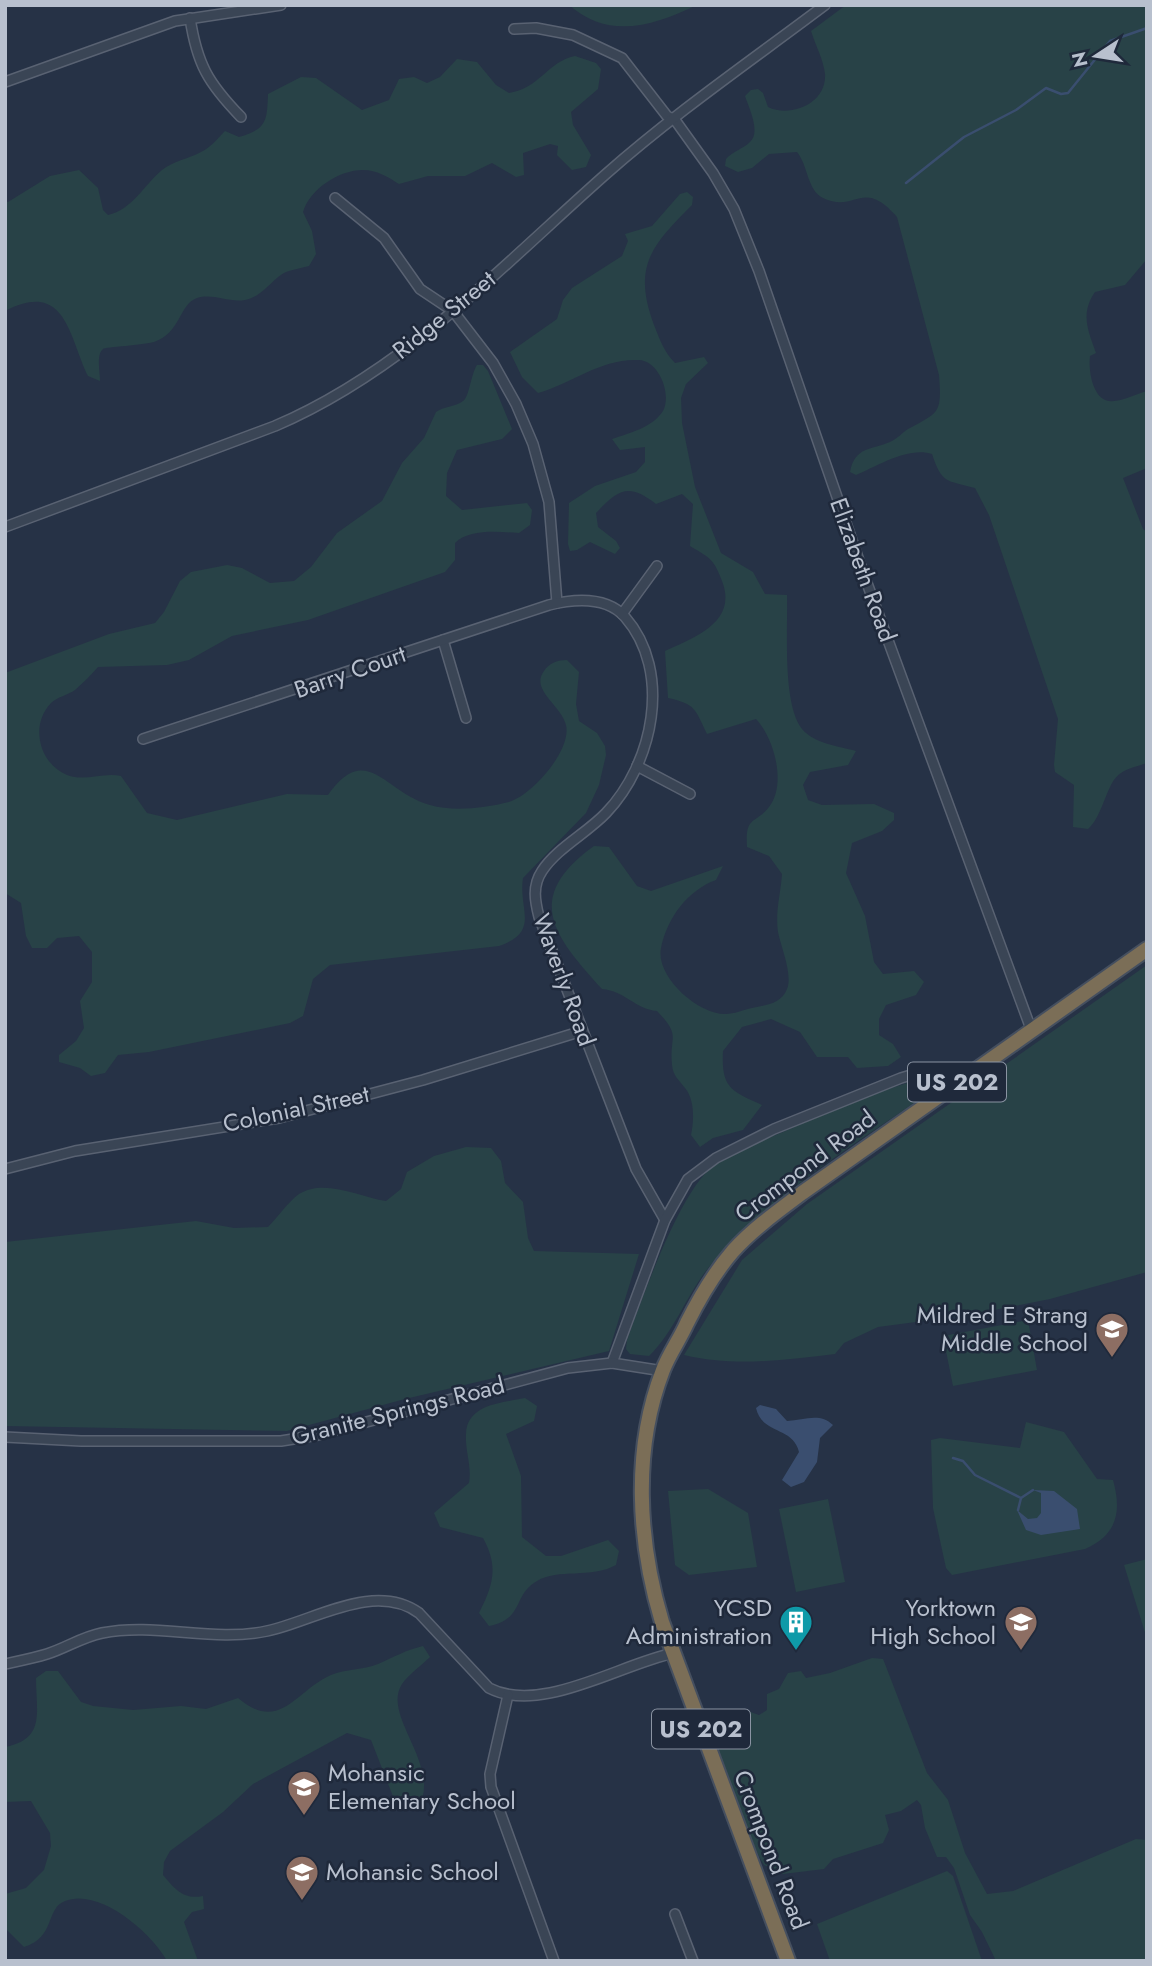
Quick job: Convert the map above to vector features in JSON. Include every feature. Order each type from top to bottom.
[{"type":"highway","name":"Crompond Road","points":[[788,1961],[674,1653],[651,1582],[642,1519],[647,1437],[663,1371],[698,1300],[732,1252],[750,1234],[802,1193],[1147,949]]},
{"type":"street","points":[[5,82],[147,29],[190,18],[281,5]]},
{"type":"street","name":"Ridge Street","points":[[5,527],[174,465],[317,408],[352,388],[453,311],[609,171],[825,5]]},
{"type":"street","points":[[190,18],[197,57],[209,82],[241,117]]},
{"type":"street","name":"Elizabeth Road","points":[[514,29],[536,28],[573,35],[622,58],[667,116],[675,120],[713,173],[734,209],[760,273],[869,588],[1031,1029]]},
{"type":"street","points":[[335,198],[384,238],[420,289],[453,311],[493,363],[516,404],[533,444],[549,502],[557,603],[586,601],[607,604],[622,614],[657,566]]},
{"type":"street","name":"Barry Court","points":[[143,740],[557,603]]},
{"type":"street","name":"Waverly Road","points":[[622,614],[634,629],[650,670],[650,728],[637,766],[607,812],[543,869],[535,889],[539,917],[636,1169],[665,1220]]},
{"type":"street","points":[[443,640],[466,718]]},
{"type":"street","points":[[637,766],[690,794]]},
{"type":"street","name":"Colonial Street","points":[[5,1169],[75,1151],[279,1118],[423,1080],[582,1031]]},
{"type":"street","points":[[612,1363],[665,1220],[688,1179],[716,1158],[738,1146],[901,1078],[934,1068],[953,1068]]},
{"type":"street","name":"Granite Springs Road","points":[[5,1437],[81,1441],[300,1439],[568,1367],[612,1363],[663,1371]]},
{"type":"street","points":[[5,1664],[47,1654],[104,1632],[140,1629],[224,1637],[250,1634],[288,1626],[356,1604],[388,1599],[406,1604],[419,1613],[489,1688],[508,1695],[540,1696],[674,1653]]},
{"type":"street","points":[[508,1695],[491,1774],[491,1787],[554,1961]]},
{"type":"street","points":[[675,1914],[693,1961]]},
{"type":"green space","points":[[569,5],[697,5],[664,19],[632,26],[615,26],[584,16]]},
{"type":"green space","points":[[846,5],[1147,5],[1147,259],[1125,285],[1095,292],[1090,300],[1087,322],[1096,353],[1090,356],[1091,378],[1101,397],[1114,401],[1147,391],[1147,468],[1123,478],[1143,529],[1147,532],[1147,763],[1116,777],[1098,816],[1088,829],[1073,827],[1074,785],[1055,772],[1054,765],[1058,719],[989,515],[975,488],[946,479],[939,471],[932,454],[923,452],[893,458],[856,475],[850,472],[860,453],[893,441],[932,415],[939,405],[939,375],[897,217],[875,199],[859,198],[834,202],[823,198],[814,189],[797,152],[769,154],[752,168],[738,172],[725,166],[726,159],[753,138],[753,120],[745,96],[751,90],[758,89],[763,93],[768,107],[777,110],[796,109],[814,101],[824,84],[825,74],[811,31]]},
{"type":"green space","points":[[575,56],[596,63],[601,69],[598,89],[571,112],[573,125],[591,155],[586,167],[572,170],[557,155],[558,146],[550,144],[523,153],[524,175],[516,177],[492,163],[465,176],[428,176],[399,184],[382,174],[368,170],[344,173],[319,189],[303,212],[312,231],[316,254],[309,266],[284,273],[258,294],[245,300],[197,298],[186,306],[170,332],[154,342],[103,349],[99,359],[100,381],[88,376],[69,330],[53,307],[41,302],[25,303],[5,311],[5,201],[8,202],[50,176],[79,170],[98,188],[103,210],[108,215],[131,203],[162,170],[204,150],[225,131],[239,137],[255,131],[264,123],[268,94],[301,77],[316,78],[362,110],[389,100],[399,79],[414,77],[427,83],[440,77],[457,59],[477,62],[496,85],[509,93],[528,86],[557,64]]},
{"type":"green space","points":[[687,192],[693,197],[692,205],[657,245],[646,272],[645,287],[654,325],[671,359],[675,363],[704,357],[708,363],[686,384],[681,398],[682,423],[695,487],[721,553],[753,572],[765,594],[787,595],[791,702],[802,729],[820,741],[856,751],[848,765],[810,772],[803,785],[808,800],[822,805],[874,804],[894,813],[894,820],[882,831],[852,843],[846,873],[865,916],[874,962],[883,974],[914,971],[924,982],[916,995],[886,1005],[879,1019],[879,1035],[893,1044],[901,1057],[888,1066],[857,1068],[848,1057],[817,1057],[800,1032],[771,1019],[742,1027],[723,1051],[726,1081],[736,1092],[762,1105],[743,1130],[713,1138],[700,1147],[691,1135],[691,1098],[673,1069],[673,1036],[669,1026],[657,1011],[602,989],[570,952],[559,934],[553,917],[552,900],[558,883],[572,865],[594,846],[609,847],[637,886],[651,891],[723,866],[716,880],[696,891],[680,906],[668,926],[661,948],[665,970],[681,992],[715,1013],[732,1013],[777,1001],[784,994],[788,983],[788,969],[777,925],[782,874],[769,856],[747,847],[749,825],[769,807],[777,786],[778,774],[773,749],[756,719],[707,734],[694,709],[668,698],[665,651],[711,626],[724,607],[722,581],[714,563],[690,546],[693,504],[682,494],[656,504],[631,491],[617,494],[596,513],[598,527],[616,541],[620,548],[615,554],[590,542],[570,551],[569,503],[595,486],[636,472],[645,462],[645,447],[620,450],[612,439],[647,426],[663,411],[665,388],[658,372],[646,362],[625,360],[600,367],[538,393],[522,377],[510,352],[557,319],[563,300],[572,288],[622,256],[628,241],[625,234],[652,226],[680,194]]},
{"type":"green space","points":[[477,365],[483,365],[488,371],[512,429],[502,439],[457,450],[447,473],[446,496],[462,510],[527,503],[532,510],[530,525],[519,533],[486,532],[461,538],[455,543],[455,560],[445,572],[308,620],[232,636],[189,660],[167,665],[98,667],[75,690],[51,703],[40,722],[39,733],[44,753],[58,770],[74,777],[121,776],[147,813],[177,820],[287,794],[328,795],[342,779],[354,772],[366,771],[414,799],[430,805],[459,809],[480,807],[518,798],[539,781],[557,759],[563,747],[566,725],[543,691],[541,678],[551,664],[567,660],[579,672],[576,704],[579,721],[597,733],[605,746],[606,755],[599,785],[586,813],[523,878],[525,918],[520,934],[499,946],[330,965],[313,979],[303,1016],[290,1023],[149,1052],[118,1055],[105,1073],[91,1076],[80,1068],[59,1062],[59,1055],[76,1041],[84,1028],[80,1001],[92,982],[92,952],[79,936],[57,938],[47,948],[32,948],[26,936],[21,903],[5,893],[5,673],[109,634],[155,623],[164,612],[180,581],[191,572],[227,565],[242,568],[270,583],[294,581],[311,567],[337,533],[382,501],[402,463],[424,438],[436,412],[465,399]]},
{"type":"green space","points":[[1147,965],[1147,1272],[1050,1299],[969,1315],[878,1327],[844,1343],[835,1354],[740,1362],[684,1355],[742,1260],[807,1204]]},
{"type":"green space","points":[[948,1072],[952,1077],[828,1162],[769,1208],[741,1233],[706,1271],[667,1334],[649,1356],[630,1354],[626,1349],[627,1340],[663,1248],[686,1200],[711,1168],[746,1148],[843,1106],[906,1083]]},
{"type":"green space","points":[[466,1147],[491,1148],[501,1161],[505,1183],[523,1202],[528,1238],[534,1251],[639,1254],[609,1351],[405,1399],[287,1431],[5,1426],[5,1242],[196,1221],[234,1228],[268,1227],[295,1197],[309,1190],[331,1188],[386,1201],[401,1189],[407,1172],[434,1156]]},
{"type":"green space","points":[[1028,1320],[1037,1370],[953,1386],[943,1336]]},
{"type":"green space","points":[[525,1398],[537,1406],[534,1421],[506,1434],[521,1476],[522,1537],[546,1556],[561,1556],[608,1540],[619,1551],[616,1565],[606,1569],[555,1575],[537,1581],[529,1586],[508,1618],[489,1626],[479,1613],[491,1585],[492,1567],[488,1548],[483,1538],[440,1527],[434,1513],[469,1483],[466,1434],[472,1416],[487,1407]]},
{"type":"green space","points":[[1026,1422],[1064,1432],[1097,1479],[1113,1480],[1117,1502],[1114,1521],[1104,1537],[1085,1549],[952,1575],[946,1568],[933,1508],[931,1440],[940,1438],[1020,1448]]},
{"type":"green space","points":[[708,1489],[748,1513],[757,1567],[689,1575],[675,1565],[668,1491]]},
{"type":"green space","points":[[828,1499],[845,1582],[796,1592],[779,1509]]},
{"type":"green space","points":[[1147,1559],[1147,1639],[1124,1565]]},
{"type":"green space","points":[[423,1646],[430,1657],[405,1680],[398,1697],[399,1711],[423,1775],[424,1792],[418,1808],[404,1808],[394,1799],[371,1740],[347,1733],[253,1784],[223,1812],[170,1851],[164,1862],[163,1875],[176,1889],[185,1895],[203,1896],[204,1909],[192,1912],[184,1922],[198,1961],[167,1961],[150,1938],[123,1915],[108,1906],[79,1898],[59,1905],[41,1937],[24,1947],[5,1928],[5,1894],[26,1888],[44,1870],[51,1846],[50,1833],[31,1801],[5,1802],[5,1747],[27,1738],[33,1731],[37,1713],[36,1678],[46,1671],[58,1671],[81,1702],[93,1706],[133,1710],[181,1706],[206,1709],[238,1698],[265,1712],[287,1706],[331,1675],[372,1666]]},
{"type":"green space","points":[[872,1658],[883,1659],[927,1773],[948,1800],[965,1853],[987,1894],[1013,1891],[1136,1839],[1147,1840],[1147,1961],[996,1961],[970,1915],[954,1868],[946,1857],[937,1857],[925,1828],[921,1805],[917,1800],[901,1811],[885,1815],[889,1830],[883,1843],[833,1859],[824,1869],[783,1874],[764,1865],[723,1766],[713,1727],[713,1716],[742,1709],[759,1715],[767,1710],[767,1694],[779,1689],[788,1673],[801,1671],[806,1678],[830,1673]]},
{"type":"green space","points":[[947,1871],[953,1876],[982,1961],[830,1961],[817,1924]]},
{"type":"water","points":[[760,1405],[776,1409],[787,1421],[817,1418],[833,1425],[820,1438],[817,1462],[804,1482],[791,1487],[782,1480],[799,1452],[791,1438],[764,1423],[759,1417],[756,1408]]},
{"type":"water","points":[[1033,1490],[1054,1491],[1077,1509],[1080,1529],[1041,1535],[1026,1530],[1017,1510],[1028,1519],[1037,1518],[1041,1513],[1041,1493]]},
{"type":"waterway","points":[[906,183],[964,137],[1016,110],[1046,88],[1061,94],[1068,93],[1110,41],[1147,28]]},
{"type":"waterway","points":[[953,1458],[963,1461],[975,1475],[1021,1498]]},
{"type":"waterway","points":[[1018,1510],[1021,1498],[1033,1490]]},
{"type":"place","name":"Mildred E Strang Middle School","points":[[1112,1359]]},
{"type":"place","name":"YCSD Administration","points":[[796,1652]]},
{"type":"place","name":"Yorktown High School","points":[[1021,1652]]},
{"type":"place","name":"Mohansic Elementary School","points":[[304,1817]]},
{"type":"place","name":"Mohansic School","points":[[302,1902]]}]
